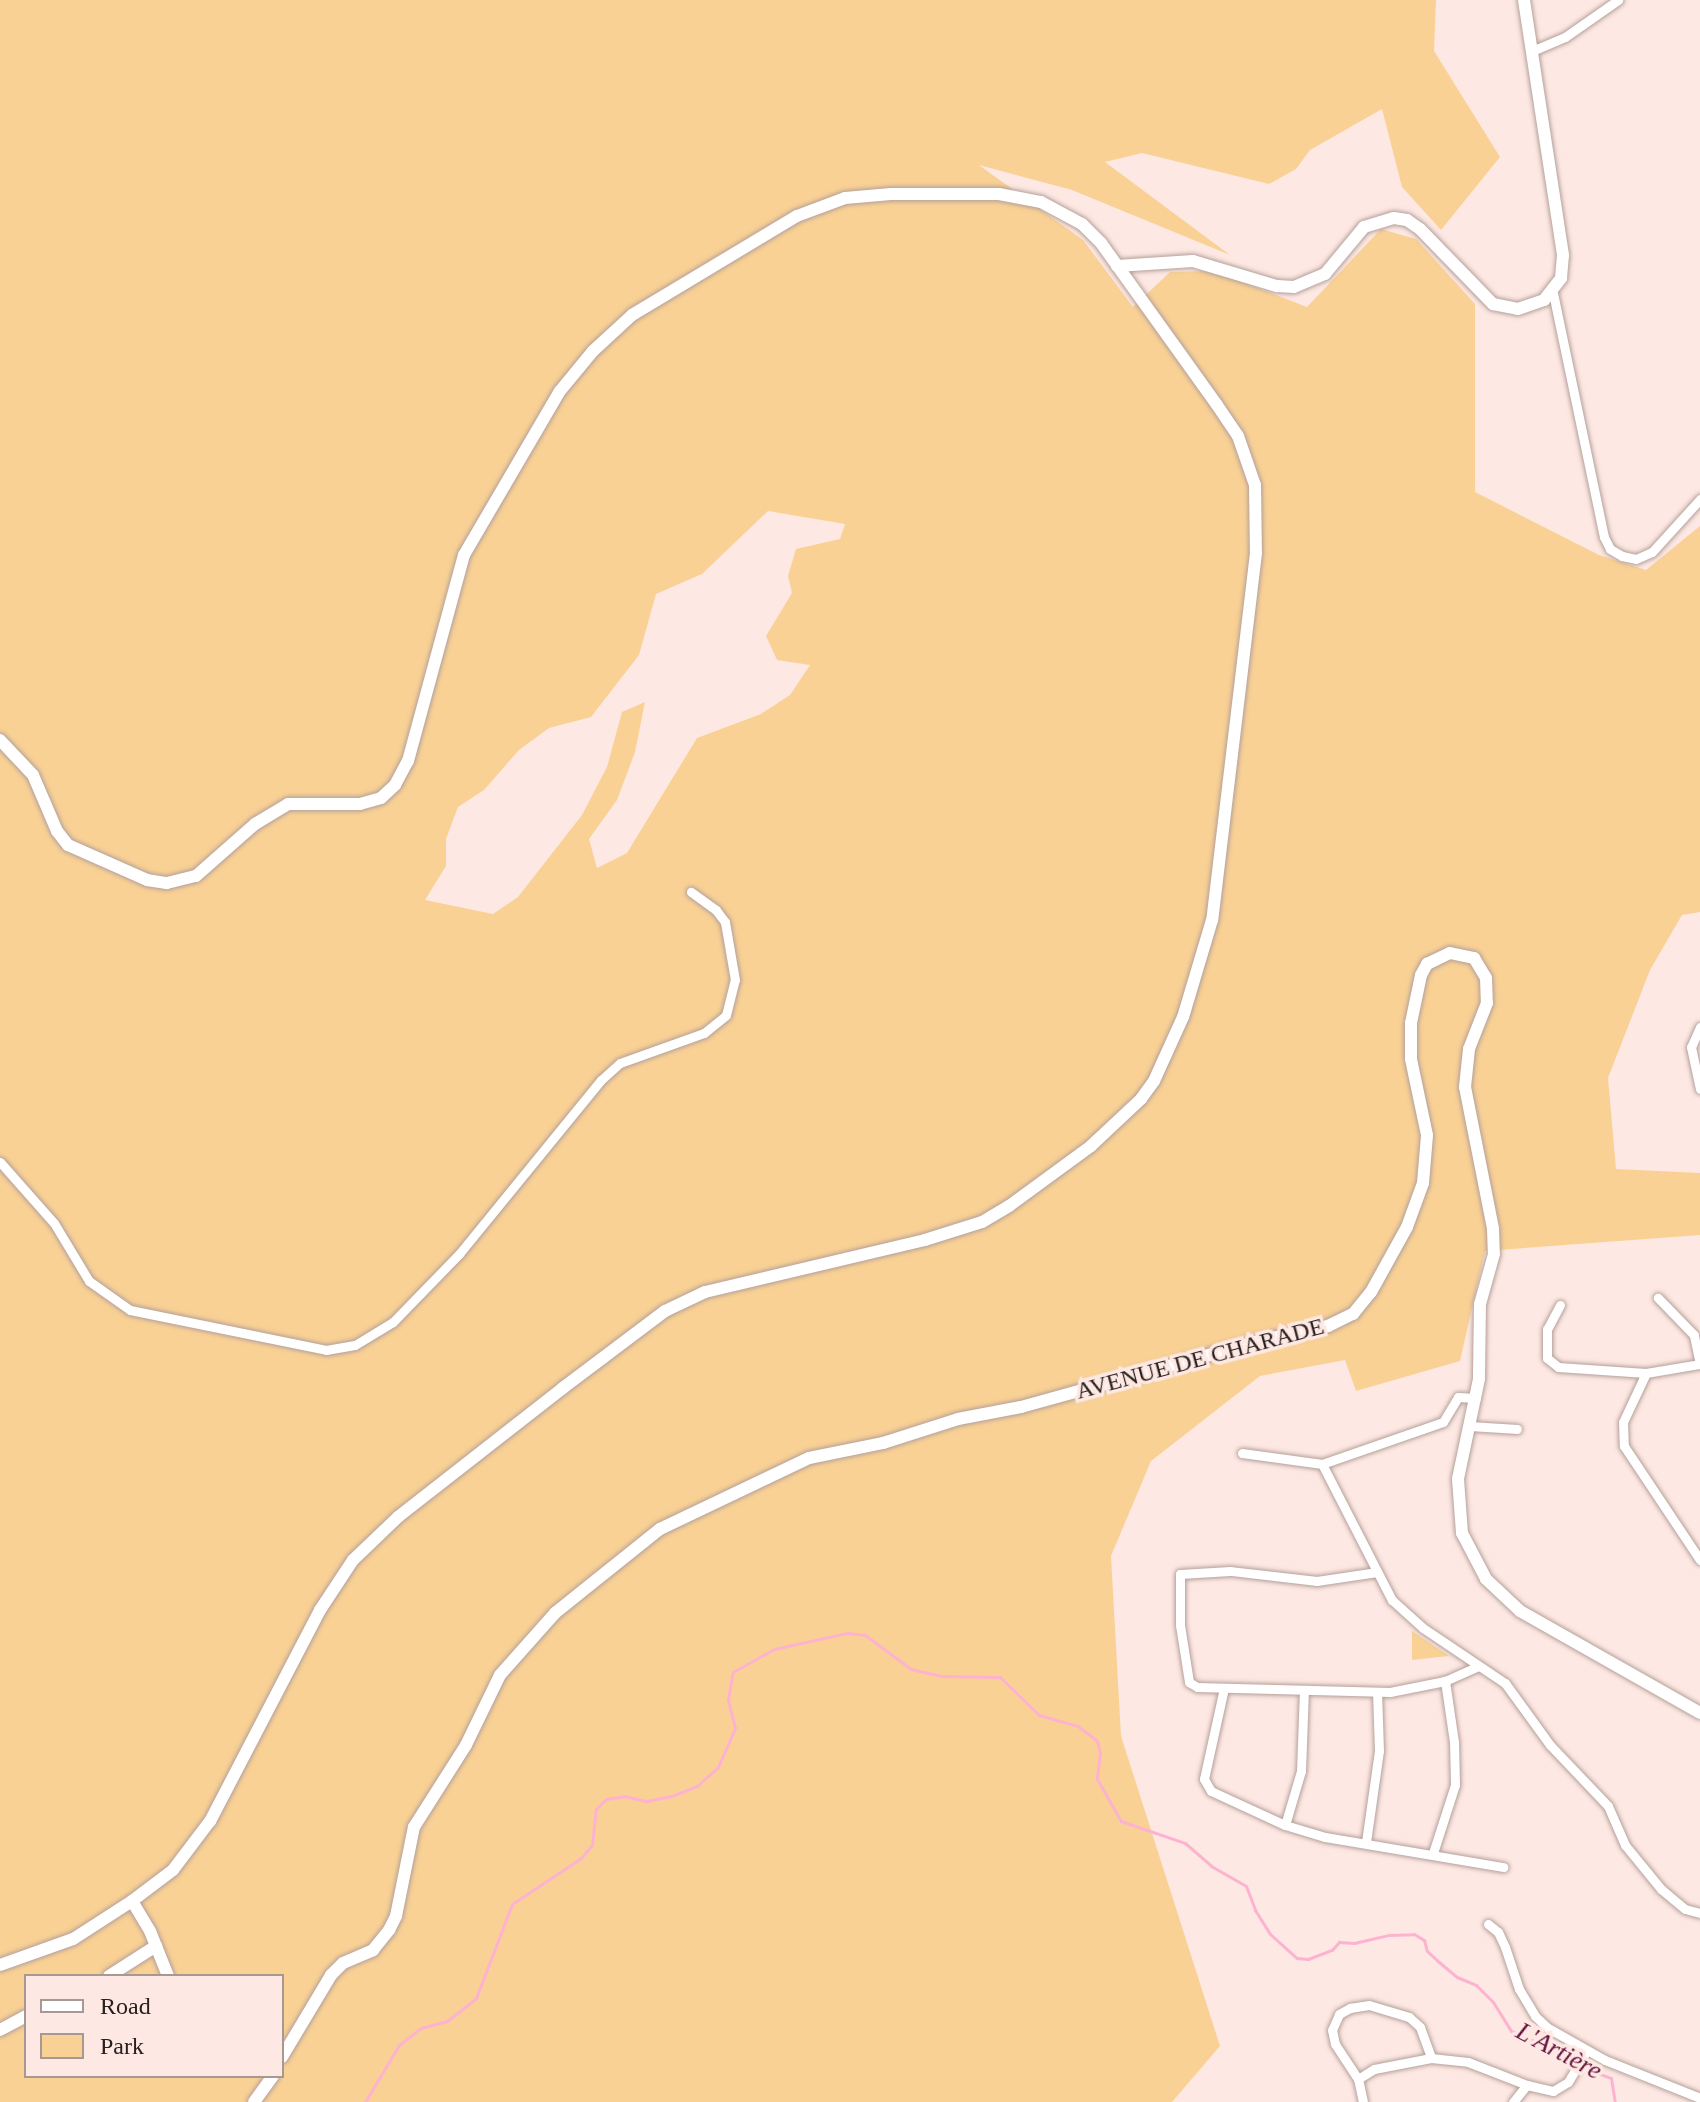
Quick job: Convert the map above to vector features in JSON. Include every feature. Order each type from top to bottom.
[{"type":"street","points":[[1117,266],[1193,261],[1277,286],[1294,287],[1325,274],[1364,227],[1394,218],[1407,220],[1420,229],[1484,297],[1500,307],[1524,309],[1553,293],[1561,278],[1563,255],[1524,0]]},
{"type":"street","points":[[1532,51],[1565,37],[1618,0]]},
{"type":"street","points":[[0,740],[33,775],[57,831],[68,845],[147,880],[167,883],[196,876],[255,824],[288,804],[360,804],[381,798],[395,785],[408,761],[464,555],[560,391],[593,351],[632,315],[797,216],[824,204],[862,195],[987,193],[1041,202],[1082,224],[1117,266],[1238,436],[1257,500],[1245,664],[1212,920],[1191,994],[1154,1081],[1124,1118],[1009,1206],[982,1222],[925,1240],[705,1292],[665,1311],[375,1537],[334,1587],[197,1841],[173,1870],[73,1939],[0,1965]]},
{"type":"street","points":[[1553,293],[1604,537],[1610,549],[1636,559],[1652,552],[1700,499]]},
{"type":"street","points":[[0,1162],[54,1223],[89,1281],[130,1310],[326,1350],[355,1345],[393,1322],[459,1254],[601,1080],[620,1063],[704,1033],[726,1015],[735,980],[725,922],[716,910],[691,892]]},
{"type":"street","name":"AVENUE DE CHARADE","points":[[284,2054],[331,1975],[343,1963],[373,1950],[389,1930],[420,1814],[466,1745],[500,1675],[555,1613],[660,1529],[809,1458],[883,1443],[958,1419],[1021,1407],[1267,1339],[1328,1326],[1353,1314],[1371,1292],[1400,1240],[1423,1183],[1427,1135],[1411,1059],[1411,1023],[1421,975],[1427,964],[1450,953],[1474,958],[1486,978],[1488,992],[1465,1064],[1469,1113],[1493,1229],[1494,1254],[1480,1304],[1476,1398],[1458,1479],[1462,1533],[1486,1579],[1520,1611],[1700,1713]]},
{"type":"street","points":[[1700,1027],[1691,1047],[1700,1089]]},
{"type":"street","points":[[1560,1305],[1547,1329],[1547,1358],[1558,1367],[1646,1373],[1700,1364],[1694,1335],[1658,1298]]},
{"type":"street","points":[[1646,1373],[1623,1422],[1624,1446],[1700,1560]]},
{"type":"street","points":[[1242,1453],[1322,1464],[1443,1422],[1458,1397],[1476,1398]]},
{"type":"street","points":[[1470,1426],[1517,1429]]},
{"type":"street","points":[[1322,1464],[1392,1600],[1505,1683],[1550,1745],[1608,1806],[1625,1845],[1661,1889],[1685,1909],[1700,1913]]},
{"type":"street","points":[[1377,1572],[1317,1581],[1230,1571],[1180,1574],[1180,1625],[1189,1682],[1197,1687],[1401,1691],[1445,1681],[1479,1666]]},
{"type":"street","points":[[1433,1853],[1455,1785],[1453,1733],[1445,1681]]},
{"type":"street","points":[[1224,1688],[1204,1784],[1211,1791],[1285,1825],[1325,1837],[1503,1867]]},
{"type":"street","points":[[1285,1825],[1301,1771],[1304,1691]]},
{"type":"street","points":[[1366,1842],[1379,1751],[1377,1692]]},
{"type":"street","points":[[132,1901],[167,1974]]},
{"type":"street","points":[[1488,1924],[1498,1932],[1519,1989],[1535,2016],[1555,2033],[1584,2055],[1700,2098]]},
{"type":"street","points":[[112,1974],[156,1946]]},
{"type":"street","points":[[1363,2102],[1358,2079],[1335,2044],[1332,2030],[1339,2014],[1350,2008],[1369,2005],[1409,2017],[1420,2027],[1431,2058]]},
{"type":"street","points":[[0,2030],[24,2017]]},
{"type":"street","points":[[1358,2079],[1374,2069],[1431,2058],[1468,2062],[1527,2085],[1553,2091],[1568,2082],[1584,2055]]},
{"type":"street","points":[[254,2102],[272,2078]]},
{"type":"street","points":[[1513,2102],[1527,2085]]},
{"type":"green space","points":[[0,0],[1436,0],[1434,51],[1500,157],[1441,230],[1402,187],[1382,109],[1310,150],[1296,169],[1269,184],[1142,153],[1105,162],[1230,255],[1072,190],[979,165],[1083,240],[1133,307],[1170,272],[1213,271],[1307,307],[1381,229],[1416,239],[1475,304],[1475,492],[1599,555],[1646,570],[1700,526],[1700,912],[1682,915],[1650,970],[1608,1078],[1616,1169],[1700,1173],[1700,1235],[1485,1251],[1460,1361],[1356,1391],[1345,1360],[1260,1376],[1151,1461],[1111,1556],[1121,1736],[1220,2046],[1172,2102],[0,2102]],"holes":[[[768,511],[845,524],[840,539],[796,549],[788,576],[792,593],[766,636],[777,660],[810,665],[790,695],[761,714],[697,738],[627,853],[597,868],[589,839],[617,800],[635,752],[645,702],[622,712],[607,767],[582,815],[518,897],[493,914],[425,900],[446,866],[446,839],[458,807],[484,790],[519,750],[549,728],[591,717],[639,655],[656,594],[702,574]]]},
{"type":"green space","points":[[1412,1631],[1449,1656],[1412,1660]]},
{"type":"waterway","name":"L'Artière","points":[[365,2102],[399,2045],[421,2028],[447,2021],[476,1998],[512,1904],[581,1858],[592,1845],[596,1809],[606,1799],[624,1796],[646,1801],[672,1796],[697,1786],[718,1767],[735,1728],[728,1699],[733,1672],[774,1649],[847,1633],[865,1635],[911,1669],[941,1676],[1000,1677],[1039,1715],[1078,1726],[1097,1741],[1100,1753],[1097,1779],[1121,1821],[1185,1843],[1211,1866],[1246,1886],[1255,1910],[1270,1934],[1297,1958],[1308,1959],[1332,1950],[1339,1942],[1354,1943],[1389,1935],[1414,1934],[1424,1940],[1427,1951],[1457,1977],[1476,1985],[1493,2002],[1511,2031],[1551,2048],[1572,2064],[1611,2078],[1615,2102]]}]
